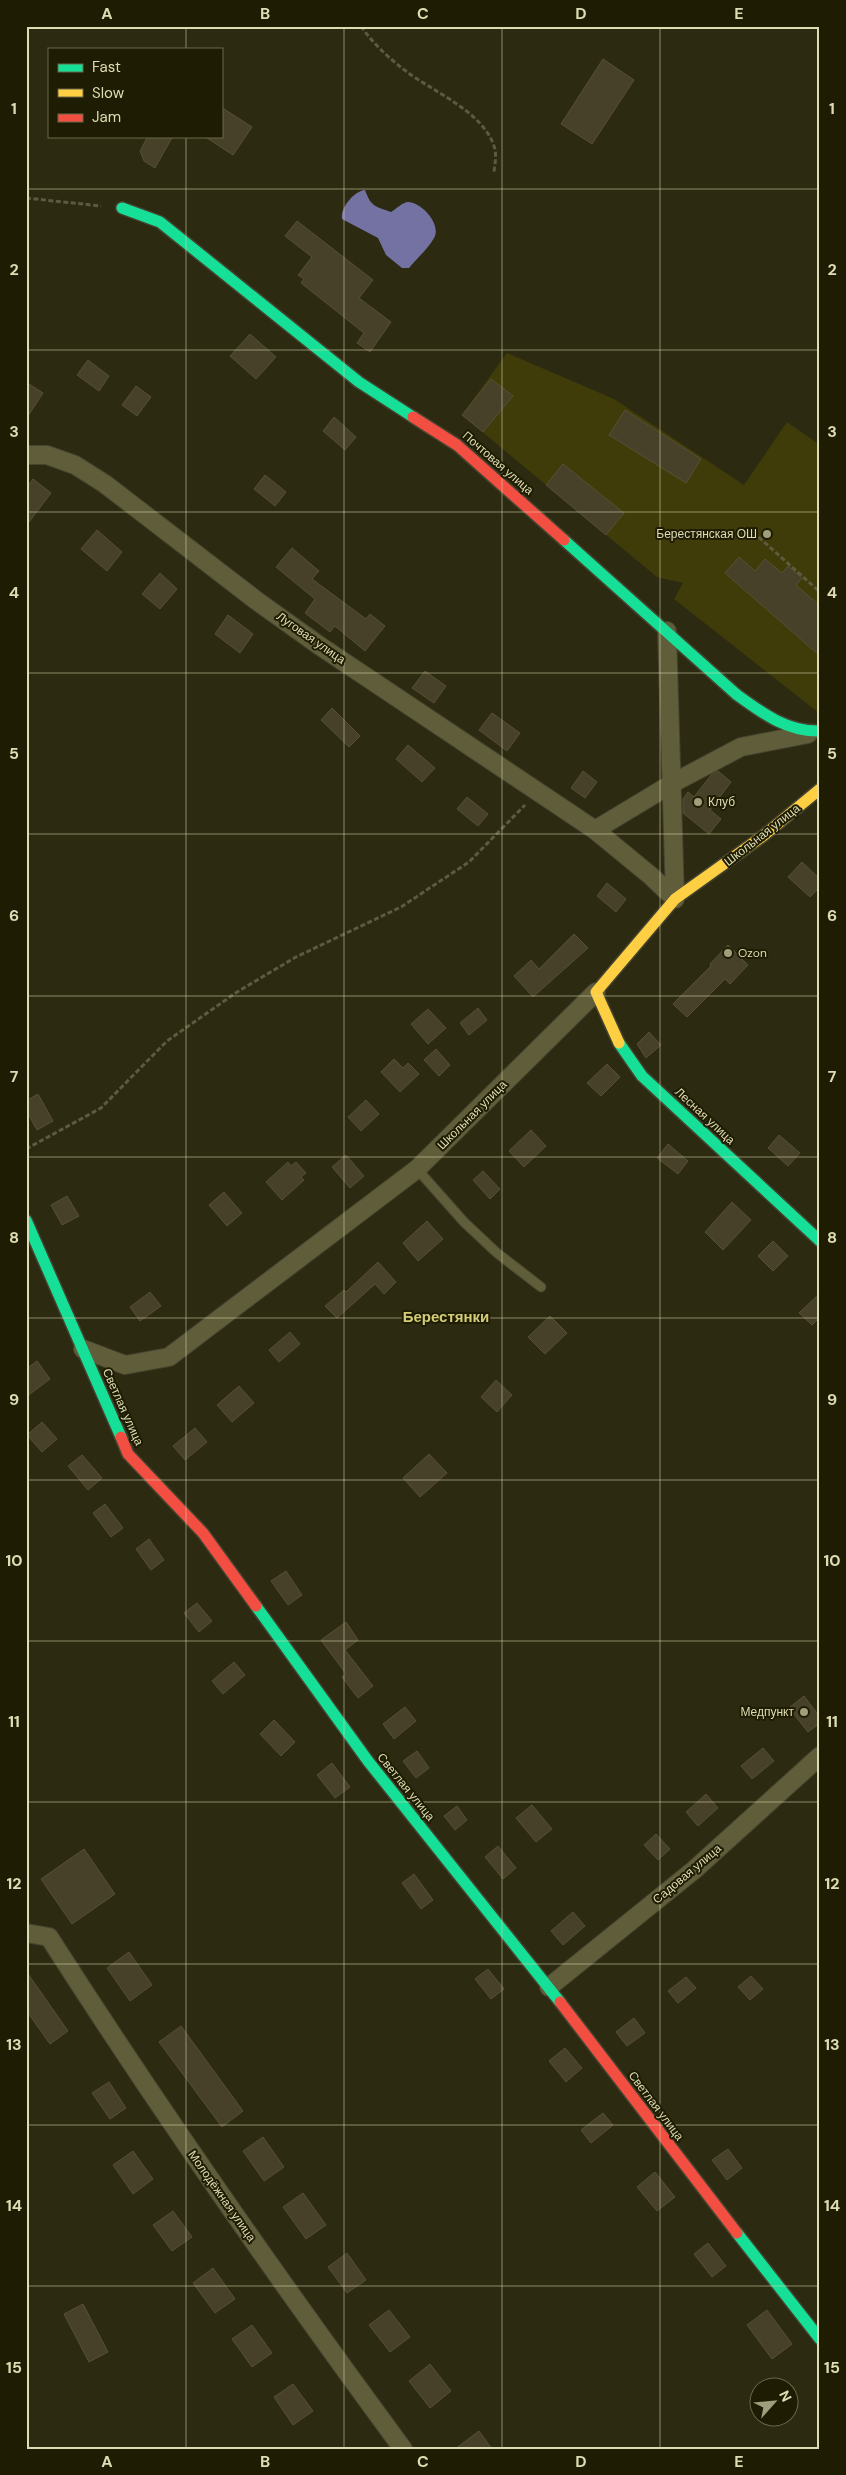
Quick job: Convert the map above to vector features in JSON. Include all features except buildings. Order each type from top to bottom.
[{"type":"street","name":"Почтовая улица","points":[[122,208],[160,222],[359,382],[457,445],[736,694],[765,715],[793,728],[818,732]]},
{"type":"street","name":"Луговая улица","points":[[26,455],[47,456],[75,465],[105,484],[257,601],[320,646],[594,830],[651,876],[675,899]]},
{"type":"street","points":[[667,631],[675,899]]},
{"type":"street","points":[[594,830],[673,783],[741,747],[818,732]]},
{"type":"street","name":"Школьная улица","points":[[83,1349],[125,1366],[169,1357],[417,1169],[596,992],[675,899],[763,836],[820,789]]},
{"type":"street","name":"Лесная улица","points":[[596,992],[612,1034],[626,1057],[642,1076],[820,1242]]},
{"type":"street","name":"Светлая улица","points":[[26,1220],[128,1454],[203,1532],[368,1761],[549,1987],[669,2147],[820,2339]]},
{"type":"street","name":"Садовая улица","points":[[549,1987],[694,1870],[820,1756]]},
{"type":"street","name":"Молодёжная улица","points":[[26,1933],[49,1937],[121,2049],[201,2166],[403,2449]]},
{"type":"lane","points":[[417,1169],[464,1222],[497,1253],[541,1287]]},
{"type":"path","points":[[361,26],[382,51],[407,72],[460,106],[481,124],[494,145],[494,172]]},
{"type":"path","points":[[26,198],[122,208]]},
{"type":"path","points":[[753,532],[820,592]]},
{"type":"path","points":[[26,1149],[101,1108],[167,1041],[236,992],[296,957],[401,907],[468,862],[538,792]]},
{"type":"shaded area","points":[[507,353],[614,399],[744,485],[787,422],[820,445],[819,713],[674,599],[683,583],[657,577],[462,415]]},
{"type":"water","points":[[365,190],[369,200],[377,207],[391,212],[404,203],[413,203],[424,210],[433,220],[436,232],[434,238],[426,250],[409,268],[402,268],[386,255],[378,238],[342,219],[345,205],[356,193]]},
{"type":"traffic: fast","points":[[122,208],[160,222],[359,382],[413,417]]},
{"type":"traffic: fast","points":[[564,540],[736,694],[765,714],[786,725],[820,731]]},
{"type":"traffic: fast","points":[[619,1043],[642,1076],[820,1241]]},
{"type":"traffic: fast","points":[[26,1220],[121,1437]]},
{"type":"traffic: fast","points":[[256,1606],[368,1761],[560,2002]]},
{"type":"traffic: fast","points":[[737,2233],[820,2339]]},
{"type":"traffic: slow","points":[[619,1043],[596,992],[675,899],[763,836],[820,789]]},
{"type":"traffic: jam","points":[[413,417],[457,445],[564,540]]},
{"type":"traffic: jam","points":[[121,1437],[128,1454],[203,1533],[256,1606]]},
{"type":"traffic: jam","points":[[560,2002],[737,2233]]},
{"type":"place","name":"Берестянская ОШ","points":[[767,534]]},
{"type":"place","name":"Клуб","points":[[698,802]]},
{"type":"place","name":"Ozon","points":[[728,953]]},
{"type":"place","name":"Медпункт","points":[[804,1712]]},
{"type":"district","name":"Берестянки","points":[[446,1317]]}]
